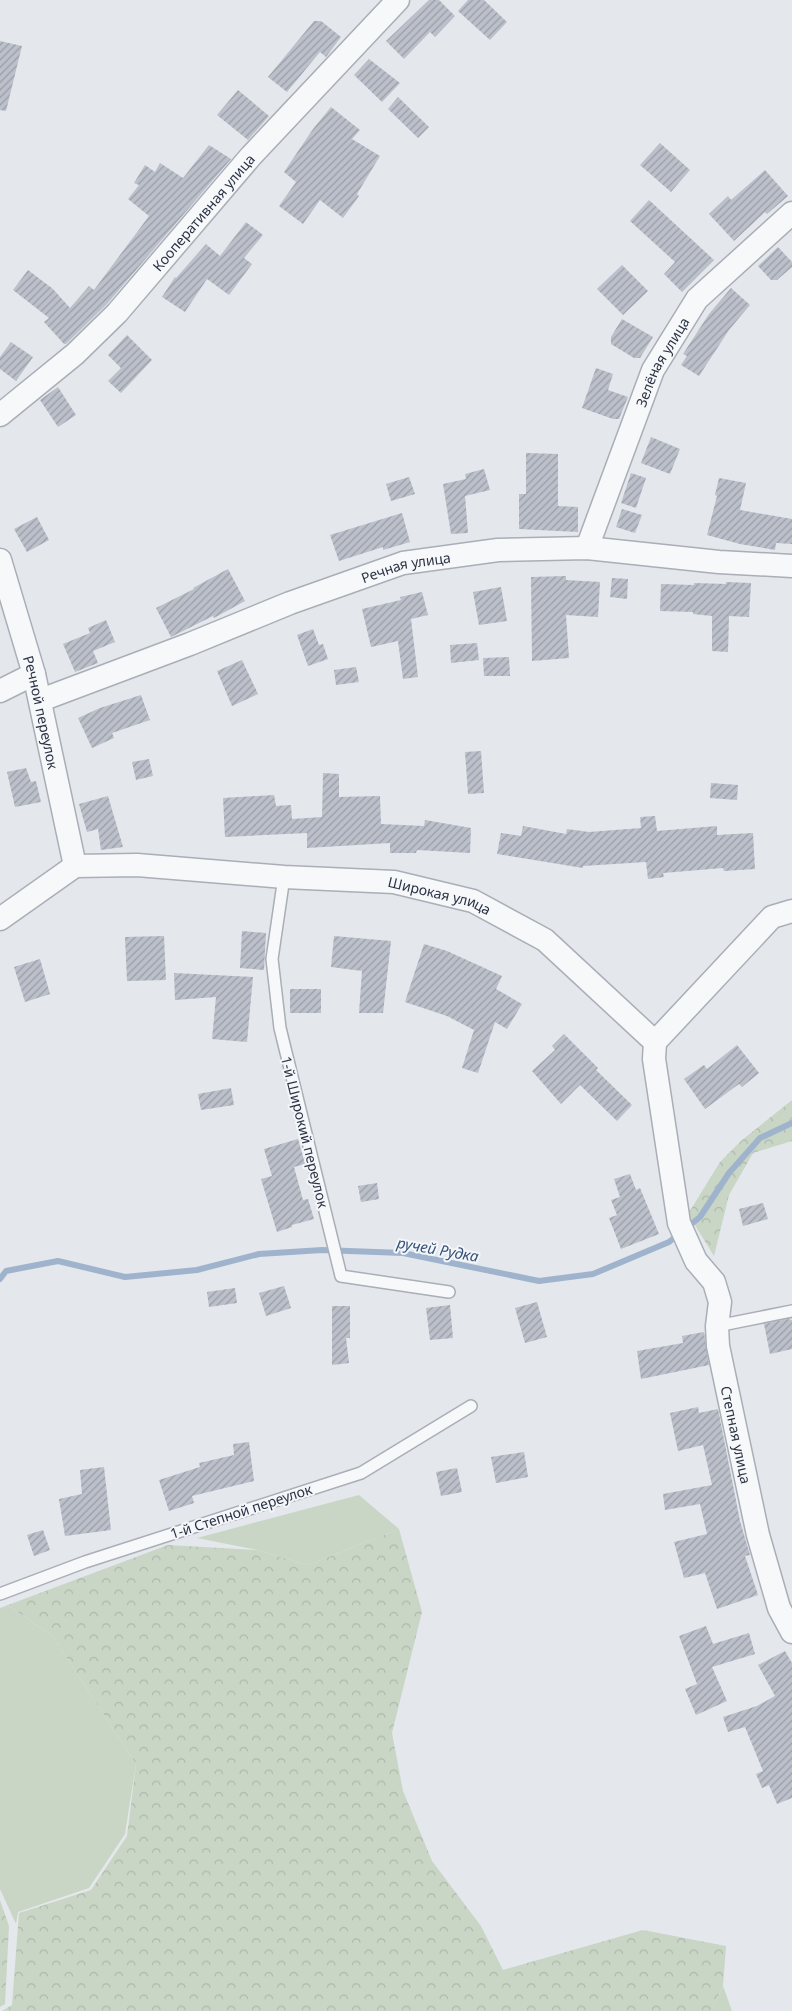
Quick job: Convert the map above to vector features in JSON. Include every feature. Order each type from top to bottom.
[{"type":"street","name":"Кооперативная улица","points":[[0,415],[75,354],[117,313],[251,156],[398,0]]},
{"type":"street","name":"Зелёная улица","points":[[587,548],[652,370],[697,299],[792,213]]},
{"type":"street","name":"Речная улица","points":[[41,700],[190,644],[290,603],[403,563],[498,550],[587,548],[719,562],[792,566]]},
{"type":"street","name":"Речной переулок","points":[[0,560],[41,700],[75,866]]},
{"type":"street","points":[[0,691],[34,674]]},
{"type":"street","name":"Широкая улица","points":[[75,866],[137,865],[284,877],[394,882],[473,901],[545,940],[655,1042]]},
{"type":"street","points":[[0,920],[75,866]]},
{"type":"street","points":[[655,1042],[772,917],[792,911]]},
{"type":"street","name":"Степная улица","points":[[655,1042],[654,1060],[683,1231],[696,1261],[714,1282],[720,1302],[717,1326],[718,1346],[758,1535],[779,1608],[792,1632]]},
{"type":"lane","name":"1-й Широкий переулок","points":[[284,877],[272,959],[280,1028],[340,1276],[449,1292]]},
{"type":"lane","points":[[717,1326],[792,1312]]},
{"type":"lane","name":"1-й Степной переулок","points":[[0,1594],[85,1562],[361,1473],[471,1406]]},
{"type":"green space","points":[[792,1100],[792,1141],[753,1153],[729,1195],[714,1256],[688,1214],[720,1162],[742,1140]]},
{"type":"green space","points":[[359,1495],[399,1529],[308,1565],[257,1550],[197,1538]]},
{"type":"green space","points":[[399,1529],[422,1612],[392,1733],[403,1791],[432,1861],[481,1926],[503,1970],[643,1930],[726,1946],[723,1986],[711,2011],[2,2011],[12,2005],[19,1913],[91,1890],[127,1836],[136,1764],[53,1637],[8,1605],[168,1545],[257,1550],[308,1565]]},
{"type":"green space","points":[[8,1605],[53,1637],[136,1764],[125,1834],[89,1888],[18,1912],[16,1924],[0,1889],[0,1608]]},
{"type":"green space","points":[[0,1900],[9,1926],[5,2004],[0,2007]]},
{"type":"green space","points":[[723,1986],[732,2011],[711,2011]]},
{"type":"building","points":[[429,0],[439,0],[455,16],[435,37],[430,32],[404,59],[386,41]]},
{"type":"building","points":[[468,0],[484,0],[507,22],[490,40],[458,11]]},
{"type":"building","points":[[314,21],[321,21],[341,37],[326,57],[320,52],[287,92],[268,77]]},
{"type":"building","points":[[0,41],[22,46],[6,111],[0,110]]},
{"type":"building","points":[[369,59],[400,83],[382,102],[354,75]]},
{"type":"building","points":[[238,90],[269,116],[248,140],[217,115]]},
{"type":"building","points":[[398,97],[429,127],[418,138],[388,109]]},
{"type":"building","points":[[331,107],[360,130],[352,139],[380,156],[357,194],[359,196],[343,218],[320,200],[303,224],[279,206],[296,182],[284,172],[313,129]]},
{"type":"building","points":[[660,143],[690,170],[671,192],[640,165]]},
{"type":"building","points":[[209,145],[231,159],[107,304],[64,344],[44,322],[49,318],[13,290],[28,270],[53,289],[70,308],[89,286],[94,290],[149,216],[128,199],[139,185],[134,183],[145,165],[155,172],[160,163],[183,178]]},
{"type":"building","points":[[765,170],[788,196],[767,214],[765,212],[734,241],[709,214],[728,196],[731,200]]},
{"type":"building","points":[[649,200],[714,260],[682,292],[664,274],[675,262],[630,221]]},
{"type":"building","points":[[246,222],[263,235],[244,258],[252,264],[229,295],[207,279],[185,312],[162,297],[175,277],[206,244],[220,256]]},
{"type":"building","points":[[778,247],[792,262],[792,267],[777,280],[771,280],[758,266]]},
{"type":"building","points":[[622,265],[648,291],[623,315],[597,289]]},
{"type":"building","points":[[731,288],[750,305],[729,330],[699,376],[681,365],[687,356],[683,354],[709,314]]},
{"type":"building","points":[[622,319],[653,337],[640,358],[634,358],[611,344],[611,337]]},
{"type":"building","points":[[127,335],[152,360],[121,393],[108,381],[121,368],[108,355]]},
{"type":"building","points":[[11,342],[33,357],[16,381],[0,369],[0,357]]},
{"type":"building","points":[[596,368],[613,374],[608,390],[628,397],[619,419],[613,419],[582,408]]},
{"type":"building","points":[[58,387],[76,415],[58,427],[40,400]]},
{"type":"building","points":[[651,437],[680,449],[670,474],[641,463]]},
{"type":"building","points":[[526,453],[558,454],[558,506],[578,507],[578,532],[519,529],[519,494],[526,494]]},
{"type":"building","points":[[484,469],[490,490],[465,496],[468,533],[451,534],[443,484],[466,479],[465,474]]},
{"type":"building","points":[[631,473],[646,478],[636,508],[621,503]]},
{"type":"building","points":[[409,477],[415,494],[391,501],[386,484]]},
{"type":"building","points":[[719,478],[746,483],[740,510],[792,519],[792,544],[776,543],[775,550],[740,544],[707,535],[717,496],[715,495]]},
{"type":"building","points":[[622,509],[642,515],[635,533],[616,527]]},
{"type":"building","points":[[402,513],[410,542],[383,550],[383,547],[339,561],[330,535]]},
{"type":"building","points":[[37,517],[49,540],[27,552],[14,529]]},
{"type":"building","points":[[228,569],[245,601],[214,618],[213,616],[171,637],[156,608]]},
{"type":"building","points":[[566,576],[566,580],[600,582],[598,617],[566,615],[569,658],[532,661],[531,577]]},
{"type":"building","points":[[612,578],[628,579],[627,599],[610,597]]},
{"type":"building","points":[[726,582],[751,583],[749,617],[729,616],[728,652],[712,651],[712,616],[693,614],[693,612],[660,611],[661,584],[694,585],[694,583],[726,584]]},
{"type":"building","points":[[501,587],[507,621],[479,625],[473,592]]},
{"type":"building","points":[[422,592],[428,615],[411,619],[418,677],[403,679],[398,641],[371,647],[362,609],[401,600],[400,597]]},
{"type":"building","points":[[106,620],[115,642],[93,651],[98,663],[75,672],[63,644],[90,633],[88,628]]},
{"type":"building","points":[[313,629],[319,645],[323,644],[328,659],[308,666],[297,635]]},
{"type":"building","points":[[477,643],[479,660],[451,663],[450,645]]},
{"type":"building","points":[[509,657],[510,676],[484,676],[483,658]]},
{"type":"building","points":[[242,660],[258,694],[232,706],[217,671]]},
{"type":"building","points":[[356,667],[359,682],[336,685],[334,670]]},
{"type":"building","points":[[141,695],[150,720],[112,733],[114,738],[92,748],[78,718],[100,708]]},
{"type":"building","points":[[481,751],[484,793],[468,794],[465,752]]},
{"type":"building","points":[[149,759],[153,776],[136,780],[132,762]]},
{"type":"building","points":[[26,768],[31,782],[36,781],[41,802],[15,807],[7,772]]},
{"type":"building","points":[[323,773],[339,774],[339,797],[380,796],[381,824],[424,826],[425,820],[471,828],[470,853],[417,850],[416,853],[390,853],[390,843],[307,848],[307,833],[225,837],[223,798],[274,795],[276,806],[291,805],[292,819],[322,817]]},
{"type":"building","points":[[711,783],[738,785],[737,800],[710,798]]},
{"type":"building","points":[[108,796],[123,847],[101,850],[98,829],[87,832],[79,804]]},
{"type":"building","points":[[655,816],[657,831],[717,826],[717,835],[753,833],[755,869],[724,871],[723,868],[663,873],[664,877],[648,879],[646,862],[583,866],[583,868],[497,854],[501,833],[521,836],[523,826],[566,834],[567,829],[589,832],[641,828],[640,817]]},
{"type":"building","points":[[242,931],[266,933],[264,970],[240,968]]},
{"type":"building","points":[[164,936],[166,980],[127,981],[125,937]]},
{"type":"building","points":[[334,936],[391,941],[383,1013],[359,1013],[362,971],[331,967]]},
{"type":"building","points":[[424,944],[447,951],[502,976],[496,989],[522,1004],[507,1029],[495,1022],[478,1073],[462,1068],[474,1030],[447,1016],[405,1002]]},
{"type":"building","points":[[40,959],[50,994],[25,1002],[14,967]]},
{"type":"building","points":[[174,973],[253,977],[247,1042],[212,1039],[216,997],[175,1000]]},
{"type":"building","points":[[290,989],[321,989],[321,1013],[290,1013]]},
{"type":"building","points":[[564,1034],[598,1068],[596,1070],[632,1105],[617,1121],[580,1085],[561,1104],[532,1071],[555,1050],[552,1046]]},
{"type":"building","points":[[737,1045],[759,1073],[742,1087],[739,1084],[705,1109],[684,1079],[704,1065],[707,1069]]},
{"type":"building","points":[[231,1088],[234,1105],[201,1110],[198,1094]]},
{"type":"building","points":[[298,1139],[305,1164],[294,1167],[303,1200],[308,1199],[314,1219],[292,1225],[292,1227],[277,1232],[261,1179],[272,1176],[264,1149]]},
{"type":"building","points":[[630,1174],[636,1190],[640,1188],[659,1234],[621,1249],[609,1218],[617,1215],[611,1200],[620,1197],[614,1179]]},
{"type":"building","points":[[377,1183],[379,1199],[361,1202],[358,1186]]},
{"type":"building","points":[[763,1203],[768,1219],[743,1226],[739,1209]]},
{"type":"building","points":[[284,1286],[291,1308],[266,1316],[259,1293]]},
{"type":"building","points":[[235,1288],[237,1303],[209,1307],[207,1292]]},
{"type":"building","points":[[537,1302],[547,1337],[525,1343],[515,1308]]},
{"type":"building","points":[[450,1305],[453,1338],[430,1340],[426,1308]]},
{"type":"building","points":[[332,1306],[350,1306],[350,1338],[346,1338],[349,1363],[332,1365]]},
{"type":"building","points":[[788,1319],[792,1320],[792,1349],[770,1354],[764,1324]]},
{"type":"building","points":[[704,1332],[709,1365],[641,1379],[637,1351],[683,1343],[682,1336]]},
{"type":"building","points":[[698,1407],[699,1413],[718,1409],[740,1521],[750,1555],[745,1556],[758,1595],[717,1609],[705,1573],[684,1578],[674,1542],[707,1534],[700,1504],[665,1510],[663,1494],[712,1485],[703,1445],[678,1451],[670,1413]]},
{"type":"building","points":[[249,1442],[254,1481],[192,1496],[194,1503],[169,1511],[159,1480],[200,1467],[199,1463],[234,1455],[233,1444]]},
{"type":"building","points":[[524,1452],[528,1477],[496,1483],[491,1457]]},
{"type":"building","points":[[104,1467],[111,1530],[65,1536],[59,1499],[82,1494],[80,1470]]},
{"type":"building","points":[[457,1468],[462,1492],[441,1496],[436,1472]]},
{"type":"building","points":[[43,1530],[50,1550],[34,1556],[27,1535]]},
{"type":"building","points":[[706,1626],[713,1644],[749,1633],[755,1654],[712,1667],[727,1701],[696,1715],[685,1689],[697,1684],[679,1636]]},
{"type":"building","points":[[785,1651],[792,1663],[792,1798],[777,1804],[769,1785],[762,1788],[756,1774],[763,1771],[745,1727],[728,1732],[723,1717],[757,1706],[775,1696],[758,1665]]},
{"type":"waterway","name":"ручей Рудка","points":[[0,1279],[6,1271],[58,1261],[125,1277],[197,1270],[259,1254],[322,1250],[403,1253],[539,1281],[593,1274],[669,1242],[700,1217],[729,1173],[760,1138],[792,1123]]}]
